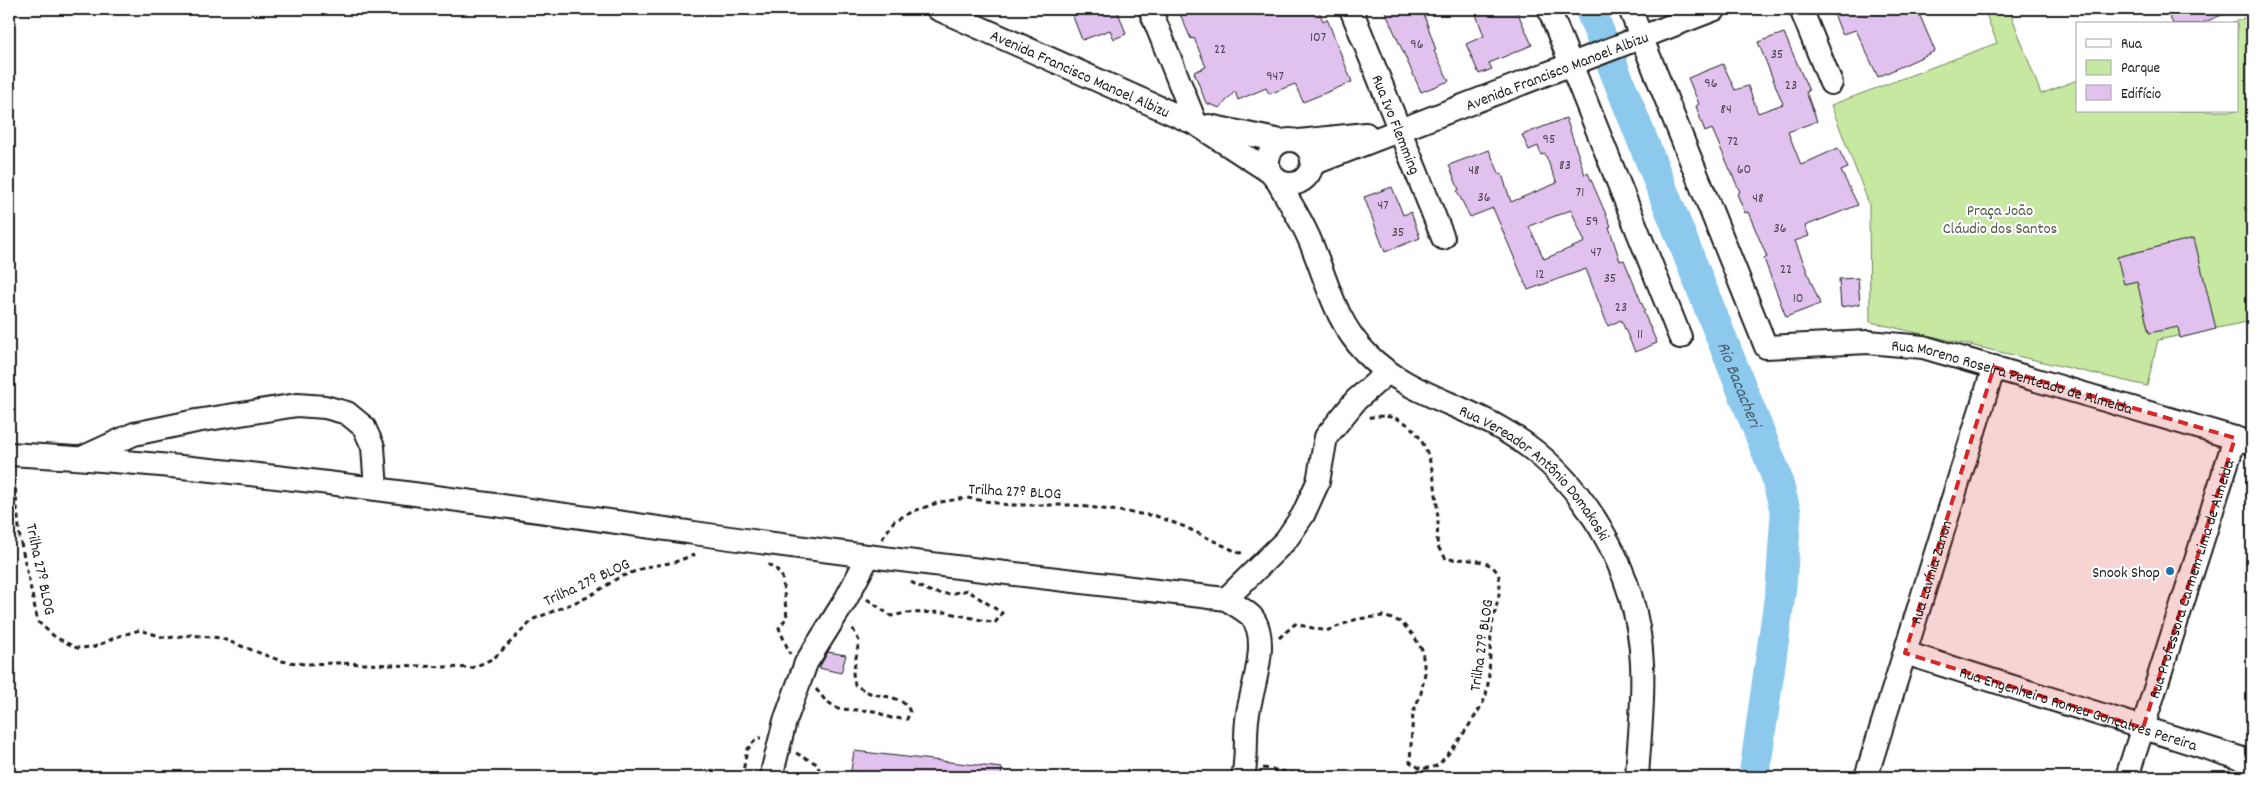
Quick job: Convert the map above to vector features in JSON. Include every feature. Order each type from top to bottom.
[{"type":"street","points":[[1150,9],[1196,124]]},
{"type":"street","name":"Rua Ivo Flemming","points":[[1351,9],[1443,238]]},
{"type":"street","points":[[1549,9],[1579,61],[1680,337]]},
{"type":"street","points":[[1630,9],[1637,39]]},
{"type":"street","name":"Avenida Francisco Manoel Albizu","points":[[1309,170],[1400,130],[1715,9]]},
{"type":"street","points":[[1801,9],[1831,83]]},
{"type":"street","name":"Avenida Francisco Manoel Albizu","points":[[946,11],[1196,124],[1273,176]]},
{"type":"street","name":"Rua Moreno Roseira Penteado de Almeida","points":[[1637,39],[1766,347],[1859,342],[1897,344],[1923,348],[2244,441]]},
{"type":"street","name":"Avenida Francisco Manoel Albizu","points":[[1196,124],[1290,141],[1400,130]]},
{"type":"street","points":[[1290,141],[1309,151],[1309,170],[1302,181],[1289,184],[1273,176],[1268,157],[1270,151],[1290,141]]},
{"type":"street","name":"Rua Vereador Antônio Domakoski","points":[[1308,235],[1309,170]]},
{"type":"street","name":"Rua Vereador Antônio Domakoski","points":[[1273,176],[1308,235],[1331,298],[1345,326],[1364,352],[1388,372],[1487,420],[1530,447],[1569,486],[1602,530],[1625,580],[1639,635],[1642,691],[1637,777]]},
{"type":"street","name":"Rua Lavínia Zanon","points":[[1866,777],[1994,368]]},
{"type":"street","points":[[1226,599],[1286,540],[1303,515],[1318,482],[1326,437],[1356,400],[1388,372]]},
{"type":"street","points":[[83,458],[134,434],[196,421],[297,405],[325,407],[347,413],[364,427],[373,447],[376,489]]},
{"type":"street","name":"Rua Professora Carmem Lima de Almeida","points":[[2127,777],[2244,441]]},
{"type":"street","points":[[9,454],[83,458],[376,489],[876,558],[1226,599],[1252,617],[1259,633],[1259,662],[1247,715],[1245,769]]},
{"type":"street","points":[[773,777],[773,769],[785,721],[806,663],[846,600],[876,558]]},
{"type":"street","name":"Rua Engenheiro Romeu Gonçalves Pereira","points":[[1905,653],[2252,762]]},
{"type":"path","name":"Trilha 27º BLOG","points":[[1259,662],[1276,640],[1296,624],[1326,631],[1357,619],[1383,616],[1401,622],[1414,636],[1422,650],[1425,673],[1421,693],[1412,712],[1410,762],[1421,769],[1437,766],[1447,755],[1468,727],[1486,697],[1491,663],[1492,629],[1496,604],[1502,588],[1498,573],[1487,562],[1446,559],[1438,546],[1436,490],[1431,462],[1418,434],[1401,419],[1374,416],[1333,426]]},
{"type":"path","name":"Trilha 27º BLOG","points":[[9,472],[15,485],[20,539],[38,622],[55,637],[78,648],[94,647],[119,636],[140,630],[166,638],[191,635],[220,638],[281,661],[305,664],[337,663],[472,668],[494,658],[534,619],[588,597],[618,578],[646,567],[675,562],[703,551]]},
{"type":"path","name":"Trilha 27º BLOG","points":[[876,558],[882,539],[894,521],[914,511],[940,502],[966,498],[1009,505],[1073,505],[1156,516],[1185,527],[1239,553],[1247,552]]},
{"type":"path","points":[[760,562],[774,566],[782,578],[787,617],[779,628],[788,652],[825,700],[838,709],[874,711],[891,718],[907,718],[910,712],[908,705],[896,698],[869,692],[855,685],[854,674],[859,641],[849,620],[846,600],[862,595],[891,616],[945,612],[995,623],[1002,613],[967,590],[952,594],[932,594],[907,580]]},
{"type":"path","points":[[1245,769],[1293,773],[1301,777]]},
{"type":"highlighted area","points":[[1994,367],[2235,438],[2143,728],[1905,653]]},
{"type":"green space","name":"Praça João Cláudio dos Santos","points":[[1984,9],[2009,9],[2041,94],[2076,80],[2076,112],[2238,112],[2238,22],[2234,22],[2252,15],[2252,321],[2158,340],[2147,386],[1870,322],[1869,204],[1831,105],[1997,43]]},
{"type":"building","points":[[1070,9],[1117,9],[1126,34],[1114,39],[1110,30],[1082,40]]},
{"type":"building","points":[[1195,9],[1266,9],[1268,14],[1271,12],[1272,15],[1285,9],[1318,9],[1323,21],[1327,19],[1352,82],[1303,102],[1295,84],[1269,94],[1266,88],[1238,100],[1235,91],[1220,108],[1206,103],[1194,72],[1206,67],[1194,38],[1191,39],[1180,14]]},
{"type":"building","points":[[1384,9],[1422,9],[1436,50],[1434,51],[1449,81],[1421,92]]},
{"type":"building","points":[[1474,9],[1516,9],[1532,45],[1489,63],[1492,69],[1479,74],[1466,44],[1484,36]]},
{"type":"building","points":[[1832,9],[1917,9],[1935,51],[1878,77],[1856,30],[1842,34]]},
{"type":"building","points":[[2166,9],[2236,9],[2205,22],[2172,22]]},
{"type":"building","points":[[1784,33],[1809,91],[1806,92],[1817,121],[1788,132],[1801,165],[1838,148],[1848,168],[1841,171],[1858,205],[1805,226],[1809,236],[1795,241],[1820,304],[1786,317],[1764,259],[1767,257],[1748,212],[1745,213],[1737,194],[1740,192],[1712,129],[1705,132],[1696,106],[1699,104],[1688,78],[1723,64],[1735,90],[1748,86],[1758,113],[1783,104],[1758,42]]},
{"type":"building","points":[[1566,118],[1585,175],[1588,173],[1611,226],[1609,227],[1620,261],[1624,260],[1657,343],[1635,352],[1621,320],[1608,326],[1586,269],[1528,290],[1493,208],[1470,217],[1457,191],[1459,190],[1449,165],[1489,150],[1500,175],[1502,174],[1511,202],[1557,183],[1545,154],[1541,155],[1538,146],[1529,150],[1522,135]],"holes":[[[1571,210],[1585,242],[1544,259],[1529,226]]]},
{"type":"building","points":[[1392,187],[1403,215],[1411,212],[1420,238],[1385,252],[1364,197]]},
{"type":"building","points":[[2194,238],[2216,329],[2180,338],[2178,327],[2149,333],[2137,281],[2124,284],[2117,257]]},
{"type":"building","points":[[1858,278],[1860,304],[1841,307],[1839,279]]},
{"type":"building","points":[[828,652],[846,655],[841,673],[819,668]]},
{"type":"building","points":[[854,751],[1002,768],[1001,777],[850,777]]},
{"type":"waterway","name":"Rio Bacacheri","points":[[1590,9],[1775,472],[1786,513],[1781,587],[1754,777]]},
{"type":"place","name":"Snook Shop","points":[[2170,571]]}]
